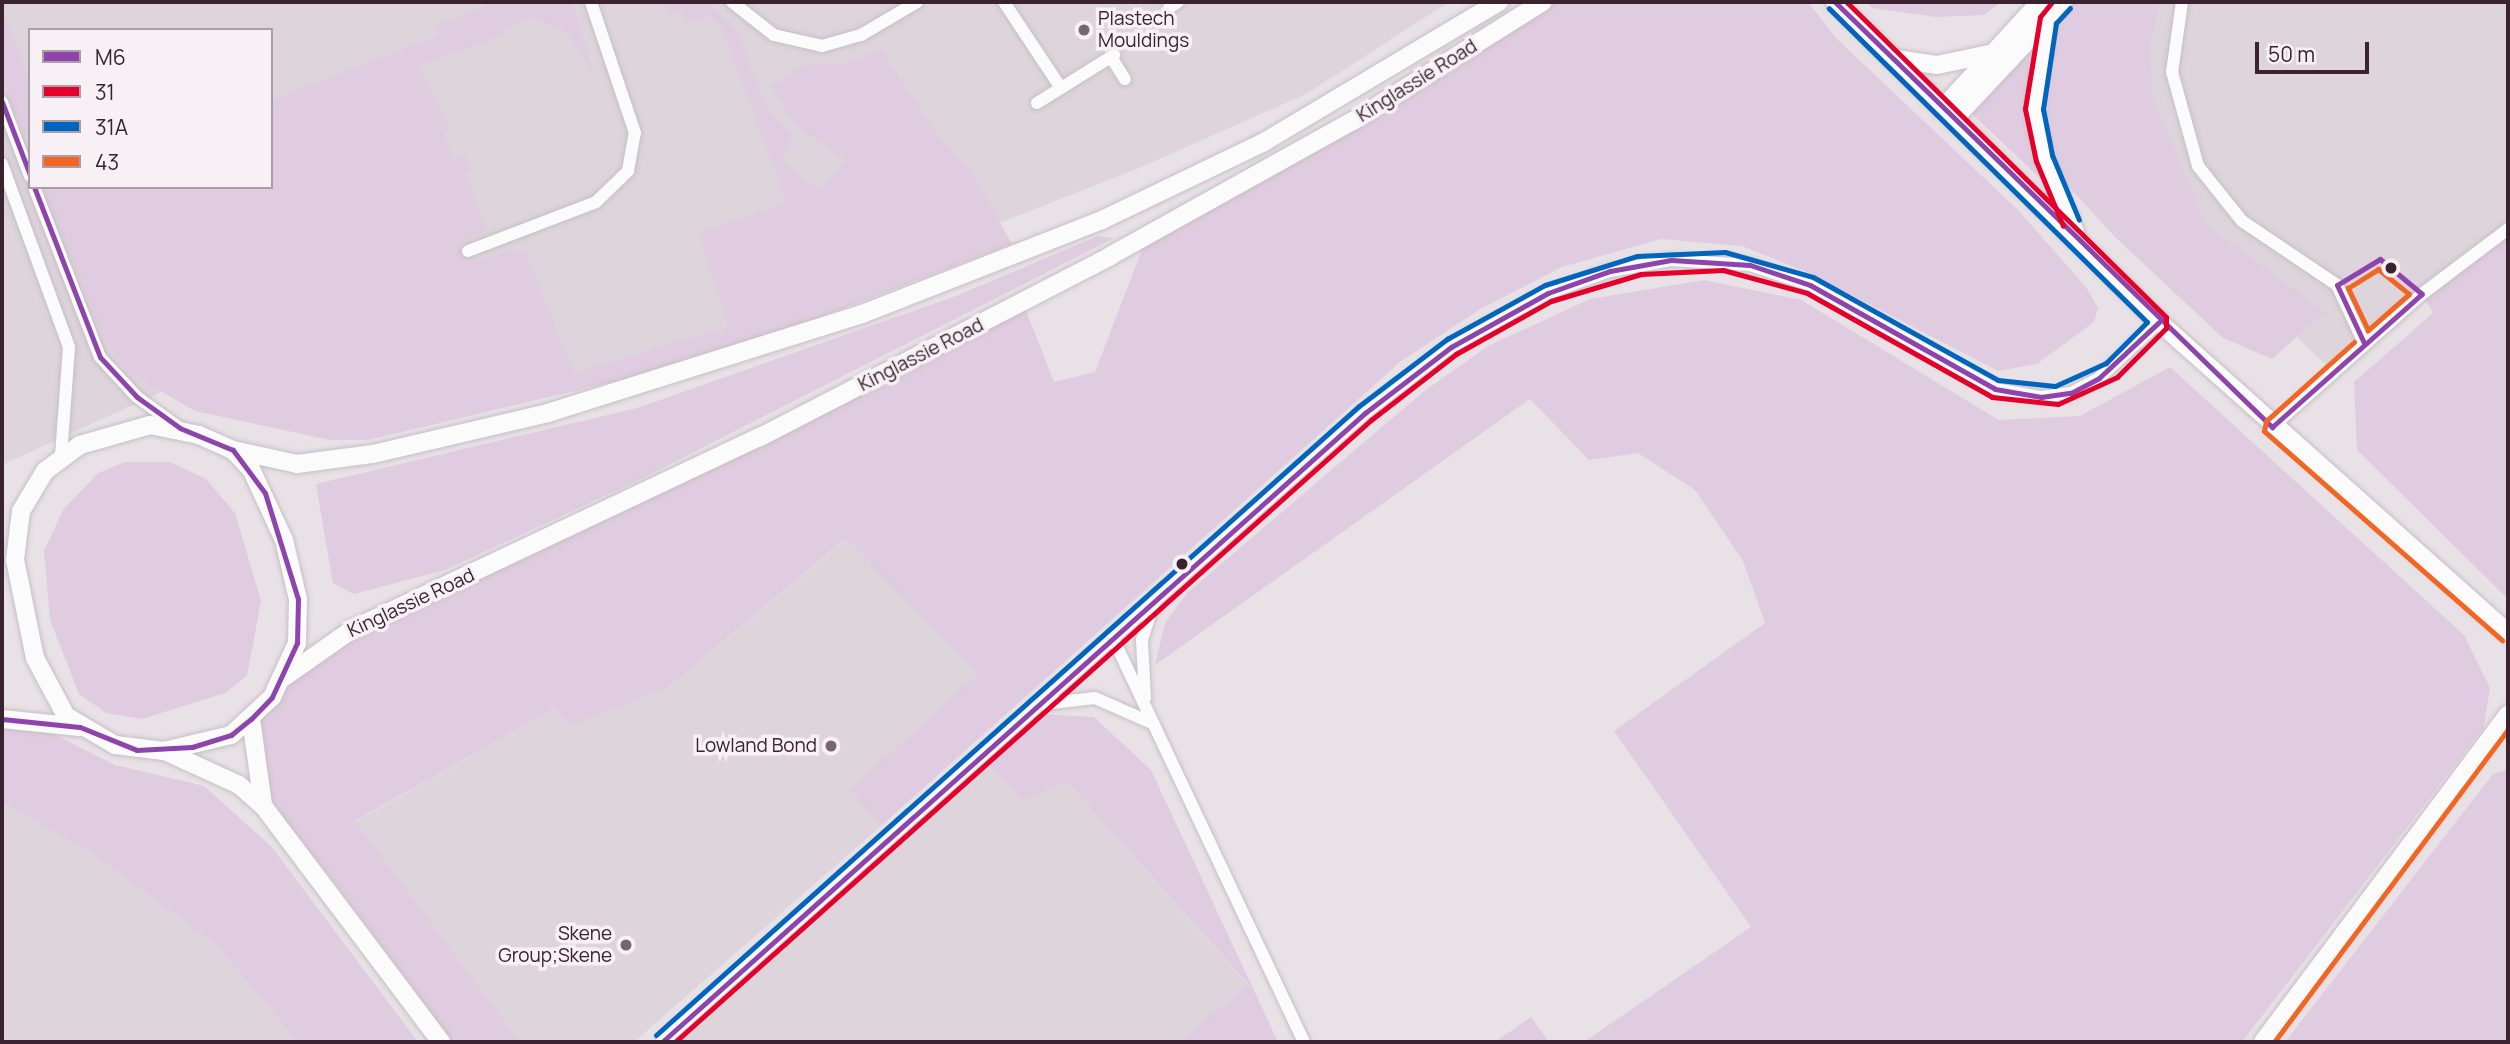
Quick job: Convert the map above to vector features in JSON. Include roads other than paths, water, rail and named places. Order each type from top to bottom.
[{"type":"main road","name":"Kinglassie Road","points":[[180,428],[233,450],[297,464],[385,452],[548,413],[862,314],[1102,220],[1252,148],[1499,2]]},
{"type":"main road","name":"Kinglassie Road","points":[[283,678],[353,629],[760,437],[1110,256],[1353,121],[1545,2]]},
{"type":"main road","points":[[1835,2],[1886,57],[2159,322],[2272,427],[2508,633]]},
{"type":"main road","points":[[1947,115],[1991,53],[2040,2]]},
{"type":"main road","points":[[1947,115],[2063,2]]},
{"type":"main road","points":[[2048,19],[2034,85],[2037,133],[2080,243]]},
{"type":"main road","points":[[1886,57],[1937,65],[1991,53]]},
{"type":"main road","points":[[2,523],[21,511],[61,457],[111,433],[180,428]]},
{"type":"main road","points":[[164,751],[212,742],[251,719],[283,678],[297,643],[294,579],[265,493],[233,450]]},
{"type":"main road","points":[[21,511],[15,560],[27,631],[55,700],[80,727],[115,745],[164,751],[239,785],[264,807],[441,1042]]},
{"type":"main road","points":[[2263,1042],[2508,715]]},
{"type":"main road","points":[[2,719],[80,727]]},
{"type":"main road","points":[[251,719],[252,765],[264,807]]},
{"type":"street","points":[[468,251],[597,202],[628,171],[635,133],[591,2]]},
{"type":"street","points":[[732,2],[774,35],[822,46],[861,35],[917,2]]},
{"type":"street","points":[[1004,2],[1061,88]]},
{"type":"street","points":[[2182,2],[2172,72],[2198,166],[2242,221],[2337,285],[2364,343]]},
{"type":"street","points":[[1037,103],[1112,56],[1125,79]]},
{"type":"street","points":[[2,102],[28,171]]},
{"type":"street","points":[[2,164],[69,347],[61,457]]},
{"type":"street","points":[[35,189],[100,356],[128,389],[180,428]]},
{"type":"street","points":[[2272,427],[2364,343],[2508,229]]},
{"type":"street","points":[[662,1042],[1031,706],[1414,373],[1548,293],[1610,271],[1701,258],[1782,274],[1967,376],[2040,397],[2071,393],[2099,378],[2159,322]]},
{"type":"street","points":[[1147,709],[1142,640],[1156,596]]},
{"type":"street","points":[[1112,636],[1304,1042]]},
{"type":"street","points":[[1031,706],[1095,698],[1154,724]]},
{"type":"place","name":"Plastech Mouldings","points":[[1084,30]]},
{"type":"place","name":"Lowland Bond","points":[[831,746]]},
{"type":"place","name":"Skene Group;Skene","points":[[626,945]]}]
